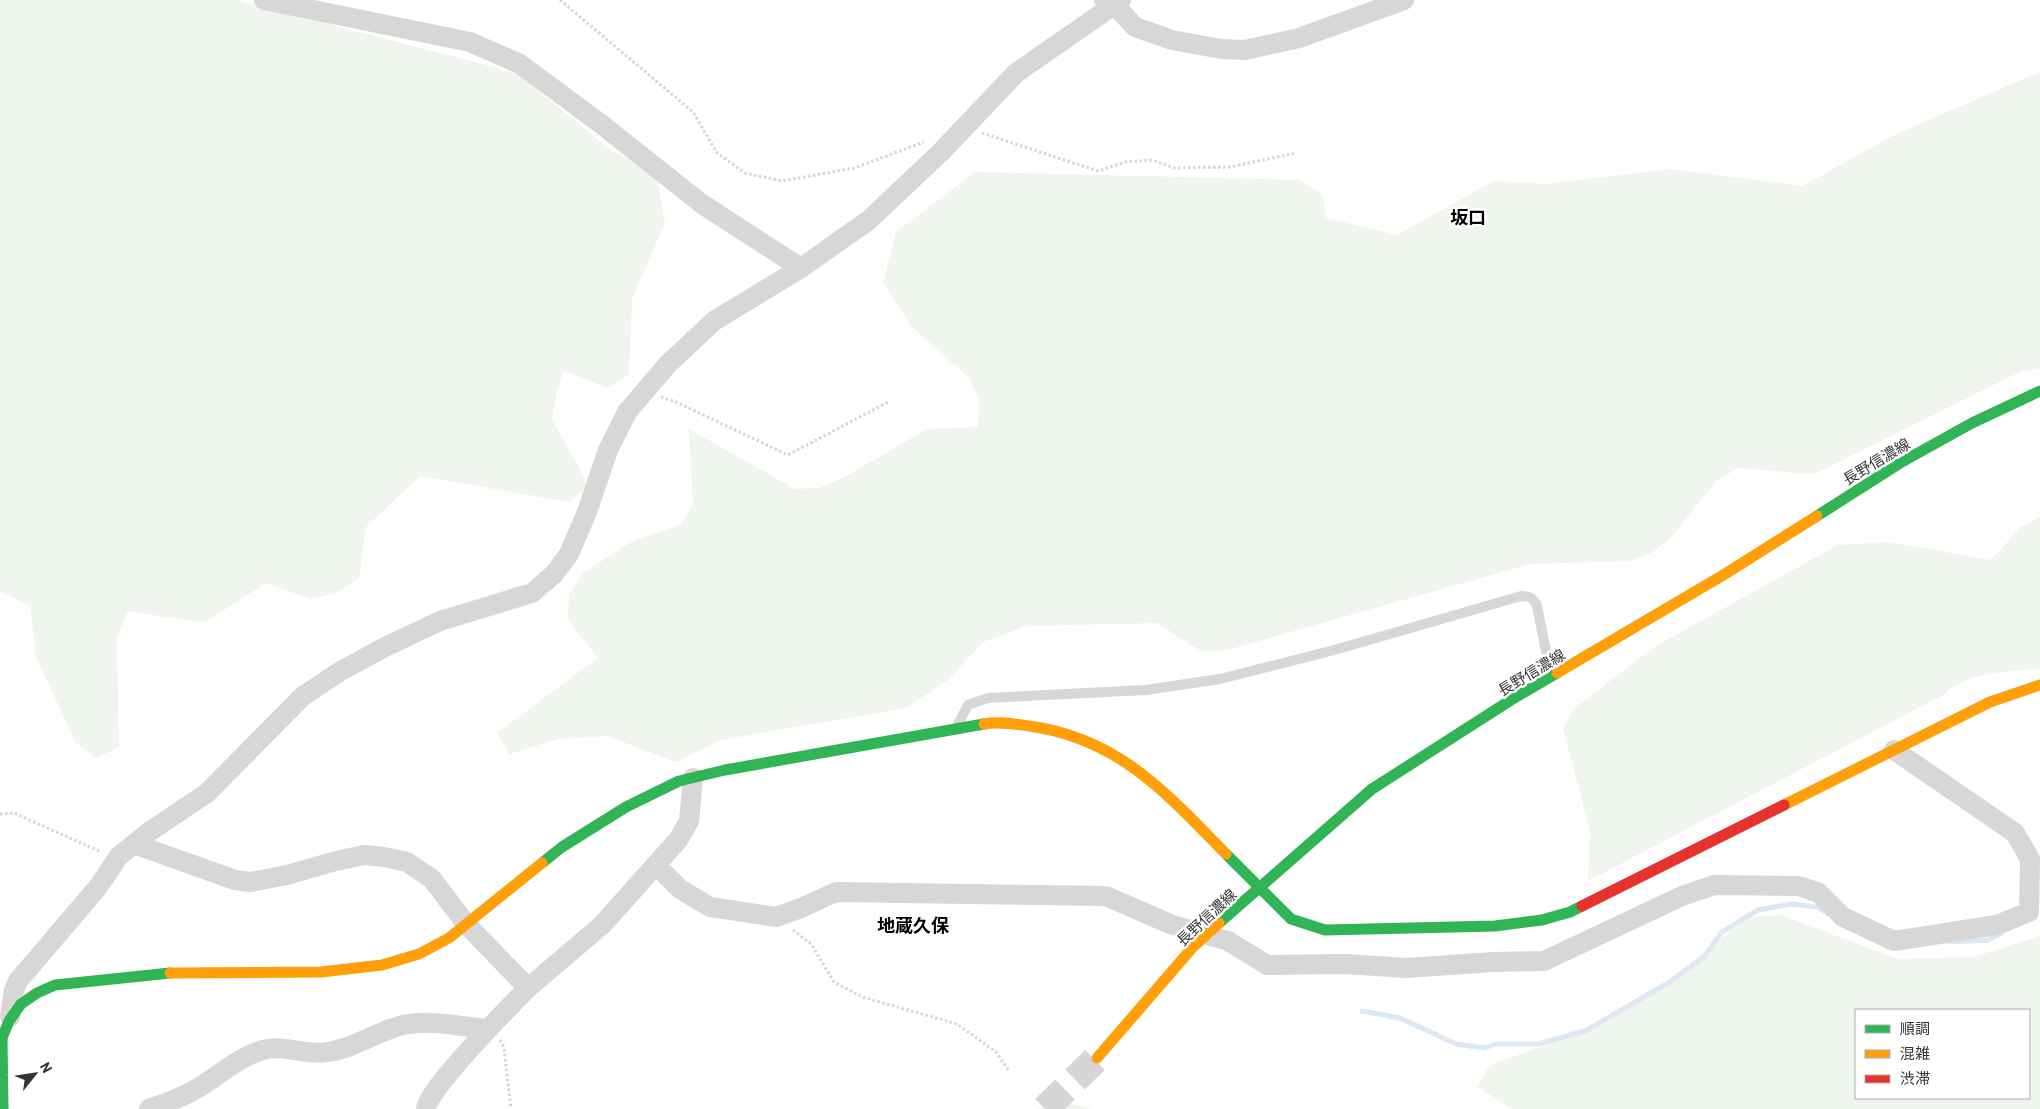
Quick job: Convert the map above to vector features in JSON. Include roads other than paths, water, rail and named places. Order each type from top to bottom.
[{"type":"street","points":[[264,0],[470,42],[520,64],[601,124],[702,204],[801,268]]},
{"type":"street","points":[[3,1109],[2,1038],[9,1021],[14,990],[18,981],[98,887],[117,859],[134,844],[207,793],[303,696],[340,672],[440,622],[532,593],[554,574],[569,554],[608,450],[627,412],[668,364],[714,321],[801,268],[869,220],[1016,73],[1113,1],[1135,27],[1172,40],[1221,50],[1245,50],[1299,38],[1404,0]]},
{"type":"street","name":"長野信濃線","points":[[1097,1058],[1193,947],[1372,789],[1551,677],[1725,574],[1900,463],[1972,423],[2040,391]]},
{"type":"street","points":[[9,1021],[22,1004],[37,992],[55,985],[164,973],[321,972],[382,965],[418,954],[449,938],[562,847],[626,808],[679,781],[725,770],[989,723],[1019,724],[1050,729],[1077,737],[1102,748],[1130,764],[1160,787],[1291,919],[1325,930],[1496,926],[1542,920],[1570,912],[1990,702],[2040,685]]},
{"type":"street","points":[[656,865],[680,889],[710,907],[776,917],[836,892],[1106,896],[1170,924],[1228,941],[1267,965],[1345,964],[1407,968],[1493,962],[1544,961],[1682,896],[1714,885],[1799,886],[1819,893],[1843,917],[1894,941],[1997,925],[2035,911],[2030,859],[2015,833],[1894,750]]},
{"type":"street","points":[[426,1109],[426,1104],[435,1092],[489,1026],[528,988],[602,925],[678,840],[689,821],[693,778]]},
{"type":"street","points":[[134,844],[235,880],[251,882],[287,876],[336,860],[364,856],[384,857],[407,862],[432,879],[466,924],[528,988]]},
{"type":"street","points":[[148,1109],[181,1098],[249,1055],[264,1050],[285,1048],[328,1052],[408,1024],[489,1026]]},
{"type":"lane","points":[[956,729],[968,705],[988,698],[1146,690],[1220,679],[1338,649],[1521,596],[1529,596],[1537,606],[1551,677]]},
{"type":"waterway","points":[[1362,1011],[1400,1018],[1456,1044],[1484,1048],[1496,1044],[1538,1044],[1585,1031],[1668,983],[1703,958],[1722,932],[1758,910],[1792,904],[1817,907],[1828,914]]},
{"type":"waterway","points":[[1949,942],[1989,940],[2001,933]]},
{"type":"tunnel","points":[[1045,1109],[1097,1058]]},
{"type":"district","name":"坂口","points":[[1468,217]]},
{"type":"district","name":"地蔵久保","points":[[913,925]]}]
